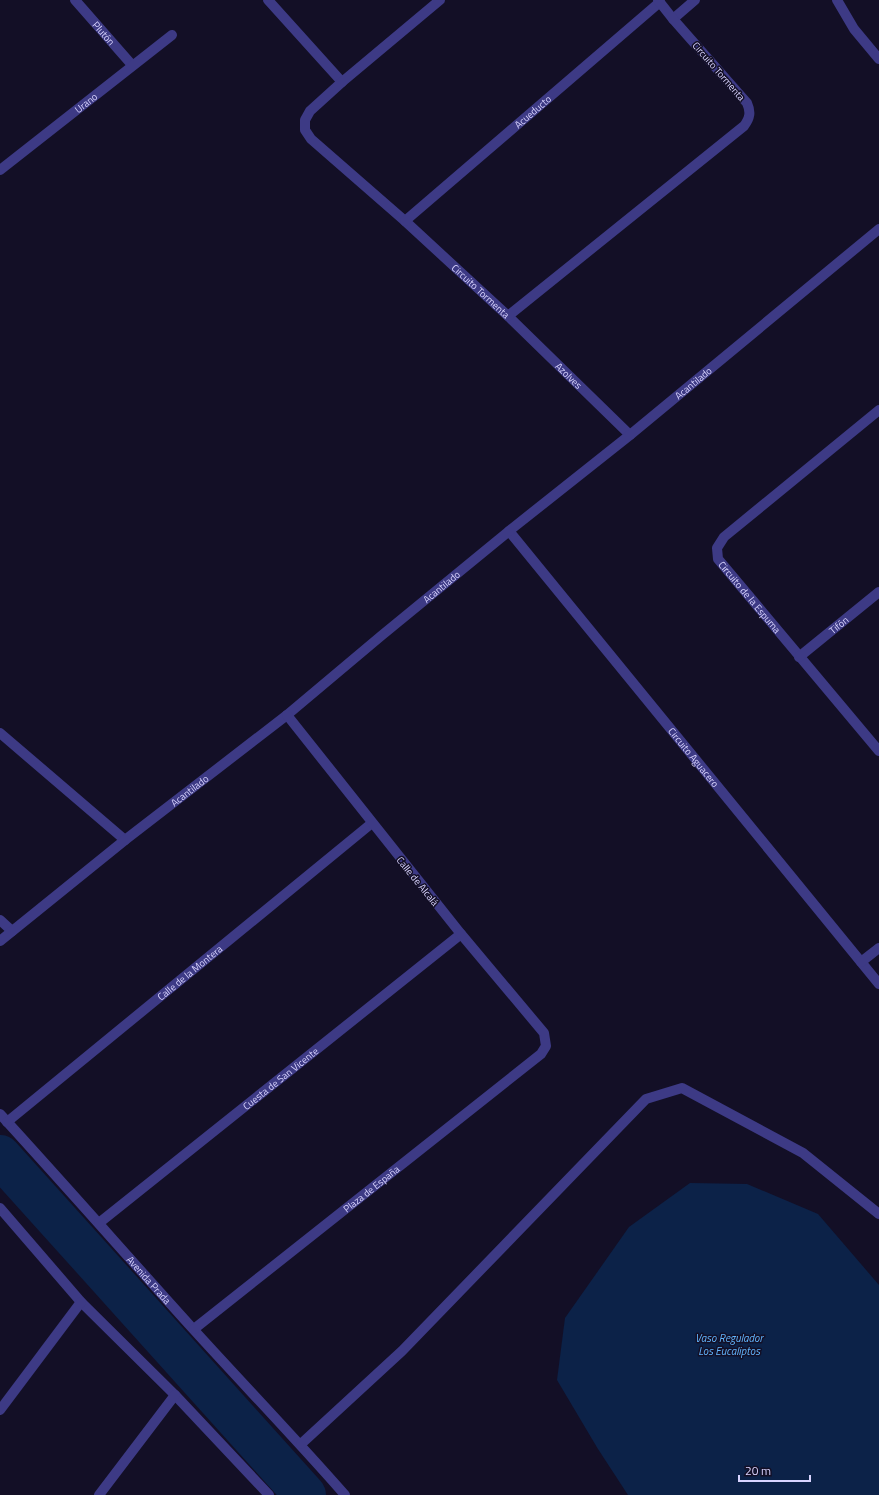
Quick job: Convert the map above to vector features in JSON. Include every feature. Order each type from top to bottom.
[{"type":"street","name":"Plutón","points":[[75,0],[132,65]]},
{"type":"street","points":[[268,0],[342,82]]},
{"type":"street","name":"Circuito Tormenta","points":[[440,0],[342,82],[310,111],[305,120],[305,130],[311,138],[405,221],[508,316],[744,126],[749,119],[750,111],[747,103],[659,1]]},
{"type":"street","points":[[673,19],[695,0]]},
{"type":"street","points":[[837,0],[854,29],[879,59]]},
{"type":"street","name":"Acueducto","points":[[405,221],[659,1]]},
{"type":"street","name":"Urano","points":[[1,167],[172,35]]},
{"type":"street","name":"Acantilado","points":[[0,941],[125,840],[287,715],[510,530],[630,435],[879,228]]},
{"type":"street","name":"Azolves","points":[[508,316],[630,435]]},
{"type":"street","name":"Circuito de la Espuma","points":[[879,410],[724,538],[717,548],[718,559],[798,657],[879,751]]},
{"type":"street","name":"Circuito Aguacero","points":[[510,530],[879,984]]},
{"type":"street","name":"Tifón","points":[[798,657],[879,592]]},
{"type":"street","name":"Calle de Alcalá","points":[[287,715],[461,934],[544,1033],[546,1046]]},
{"type":"street","points":[[0,733],[125,840]]},
{"type":"street","name":"Calle de la Montera","points":[[8,1122],[372,823]]},
{"type":"street","points":[[0,920],[12,931]]},
{"type":"street","name":"Cuesta de San Vicente","points":[[100,1223],[461,934]]},
{"type":"street","points":[[861,962],[879,948]]},
{"type":"street","name":"Plaza de España","points":[[194,1329],[535,1059],[541,1054],[546,1046]]},
{"type":"street","points":[[301,1444],[402,1351],[646,1099],[682,1088],[803,1153],[879,1214]]},
{"type":"street","name":"Avenida Prada","points":[[0,1114],[100,1223],[194,1329],[301,1444],[345,1495]]},
{"type":"street","points":[[0,1208],[81,1302],[175,1395],[264,1493]]},
{"type":"street","points":[[0,1410],[81,1302]]},
{"type":"street","points":[[99,1495],[175,1395]]},
{"type":"water","name":"Vaso Regulador Los Eucaliptos","points":[[690,1183],[747,1184],[818,1214],[879,1285],[879,1495],[628,1495],[598,1449],[557,1380],[565,1318],[629,1227]]},
{"type":"waterway","points":[[0,1156],[305,1495]]}]
